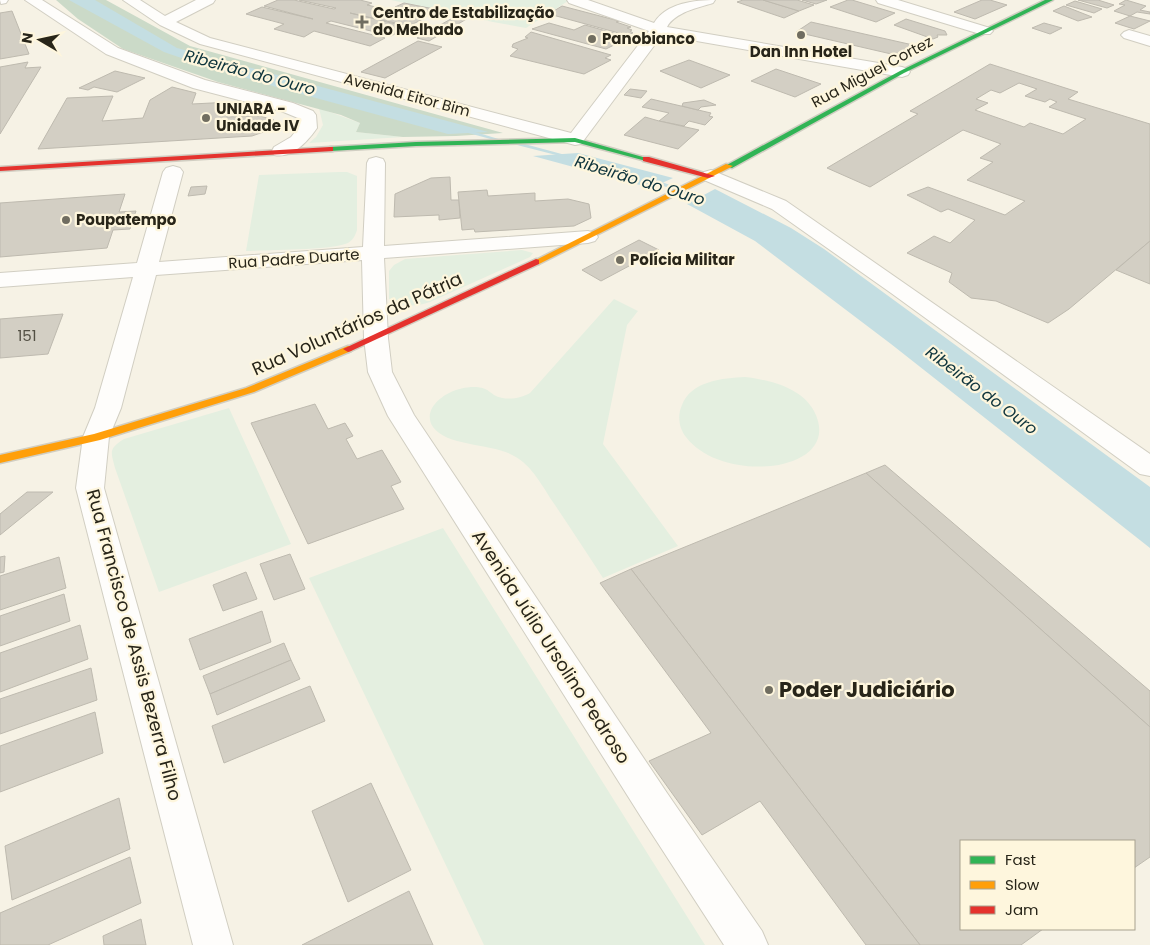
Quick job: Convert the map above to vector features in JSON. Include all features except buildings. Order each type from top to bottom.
[{"type":"street","points":[[32,0],[112,51],[199,84],[287,107],[307,115],[308,128],[297,141],[281,151]]},
{"type":"street","name":"Avenida Eitor Bim","points":[[130,0],[162,20],[205,41],[575,140]]},
{"type":"street","points":[[162,20],[187,0]]},
{"type":"street","points":[[162,20],[208,0]]},
{"type":"street","points":[[574,0],[672,34],[902,72]]},
{"type":"street","points":[[575,140],[658,30],[664,19],[679,10],[708,0]]},
{"type":"street","points":[[883,0],[985,32]]},
{"type":"street","name":"Rua Miguel Cortez","points":[[703,179],[902,72],[1050,0]]},
{"type":"street","points":[[1129,35],[1150,41]]},
{"type":"street","points":[[0,168],[416,144],[575,140],[703,179],[779,205],[1150,467]]},
{"type":"street","points":[[371,163],[394,150],[416,144]]},
{"type":"street","name":"Avenida Júlio Ursolino Pedroso","points":[[371,163],[376,338],[380,372],[401,416],[423,453],[748,945]]},
{"type":"street","name":"Rua Francisco de Assis Bezerra Filho","points":[[173,172],[108,408],[96,436],[90,488],[213,945]]},
{"type":"street","name":"Rua Voluntários da Pátria","points":[[0,459],[96,436],[250,390],[376,338],[588,237],[703,179]]},
{"type":"street","name":"Rua Padre Duarte","points":[[0,280],[588,237]]},
{"type":"green space","points":[[56,0],[106,0],[190,46],[503,133],[403,137],[356,132],[360,123],[341,115],[218,82],[123,49],[78,19]]},
{"type":"green space","points":[[391,0],[565,0],[568,1],[526,28]]},
{"type":"green space","points":[[319,108],[360,123],[356,132],[403,137],[309,143],[316,137],[323,125]]},
{"type":"green space","points":[[347,172],[357,176],[357,230],[350,242],[329,247],[246,251],[259,175]]},
{"type":"green space","points":[[522,250],[533,253],[530,257],[430,302],[409,305],[400,304],[389,299],[389,271],[394,265],[405,259]]},
{"type":"green space","points":[[614,299],[638,311],[627,325],[603,444],[678,546],[603,578],[527,465],[505,452],[449,438],[433,427],[430,416],[433,406],[441,398],[463,388],[486,389],[498,397],[508,399],[522,397],[530,393]]},
{"type":"green space","points":[[745,377],[784,386],[793,390],[808,403],[814,411],[819,432],[813,448],[797,459],[776,465],[751,466],[726,462],[703,452],[686,437],[680,426],[679,418],[686,397],[700,386],[709,382]]},
{"type":"green space","points":[[229,408],[291,544],[159,592],[115,468],[112,454],[113,448],[124,439]]},
{"type":"green space","points":[[443,528],[705,945],[484,945],[309,578]]},
{"type":"water","points":[[69,0],[95,0],[177,48],[488,132],[448,134],[283,89],[190,61],[164,52]]},
{"type":"water","points":[[578,153],[673,178],[651,188],[533,156]]},
{"type":"water","points":[[715,189],[791,228],[824,249],[1150,487],[1150,548],[891,344],[755,241],[687,204]]},
{"type":"waterway","name":"Ribeirão do Ouro","points":[[463,130],[500,140]]},
{"type":"waterway","name":"Ribeirão do Ouro","points":[[519,144],[566,156]]},
{"type":"waterway","name":"Ribeirão do Ouro","points":[[652,180],[709,201]]},
{"type":"traffic: fast","points":[[729,166],[902,72],[1050,0]]},
{"type":"traffic: fast","points":[[330,149],[416,144],[575,140],[646,159]]},
{"type":"traffic: slow","points":[[536,262],[729,166]]},
{"type":"traffic: slow","points":[[0,459],[96,437],[250,390],[348,349]]},
{"type":"traffic: jam","points":[[0,169],[330,149]]},
{"type":"traffic: jam","points":[[646,159],[711,176]]},
{"type":"traffic: jam","points":[[348,349],[536,262]]},
{"type":"place","name":"Centro de Estabilização do Melhado","points":[[362,22]]},
{"type":"place","name":"Dan Inn Hotel","points":[[801,35]]},
{"type":"place","name":"Panobianco","points":[[592,39]]},
{"type":"place","name":"UNIARA - Unidade IV","points":[[206,118]]},
{"type":"place","name":"Poupatempo","points":[[66,220]]},
{"type":"place","name":"Polícia Militar","points":[[620,260]]},
{"type":"place","name":"Poder Judiciário","points":[[769,690]]}]
